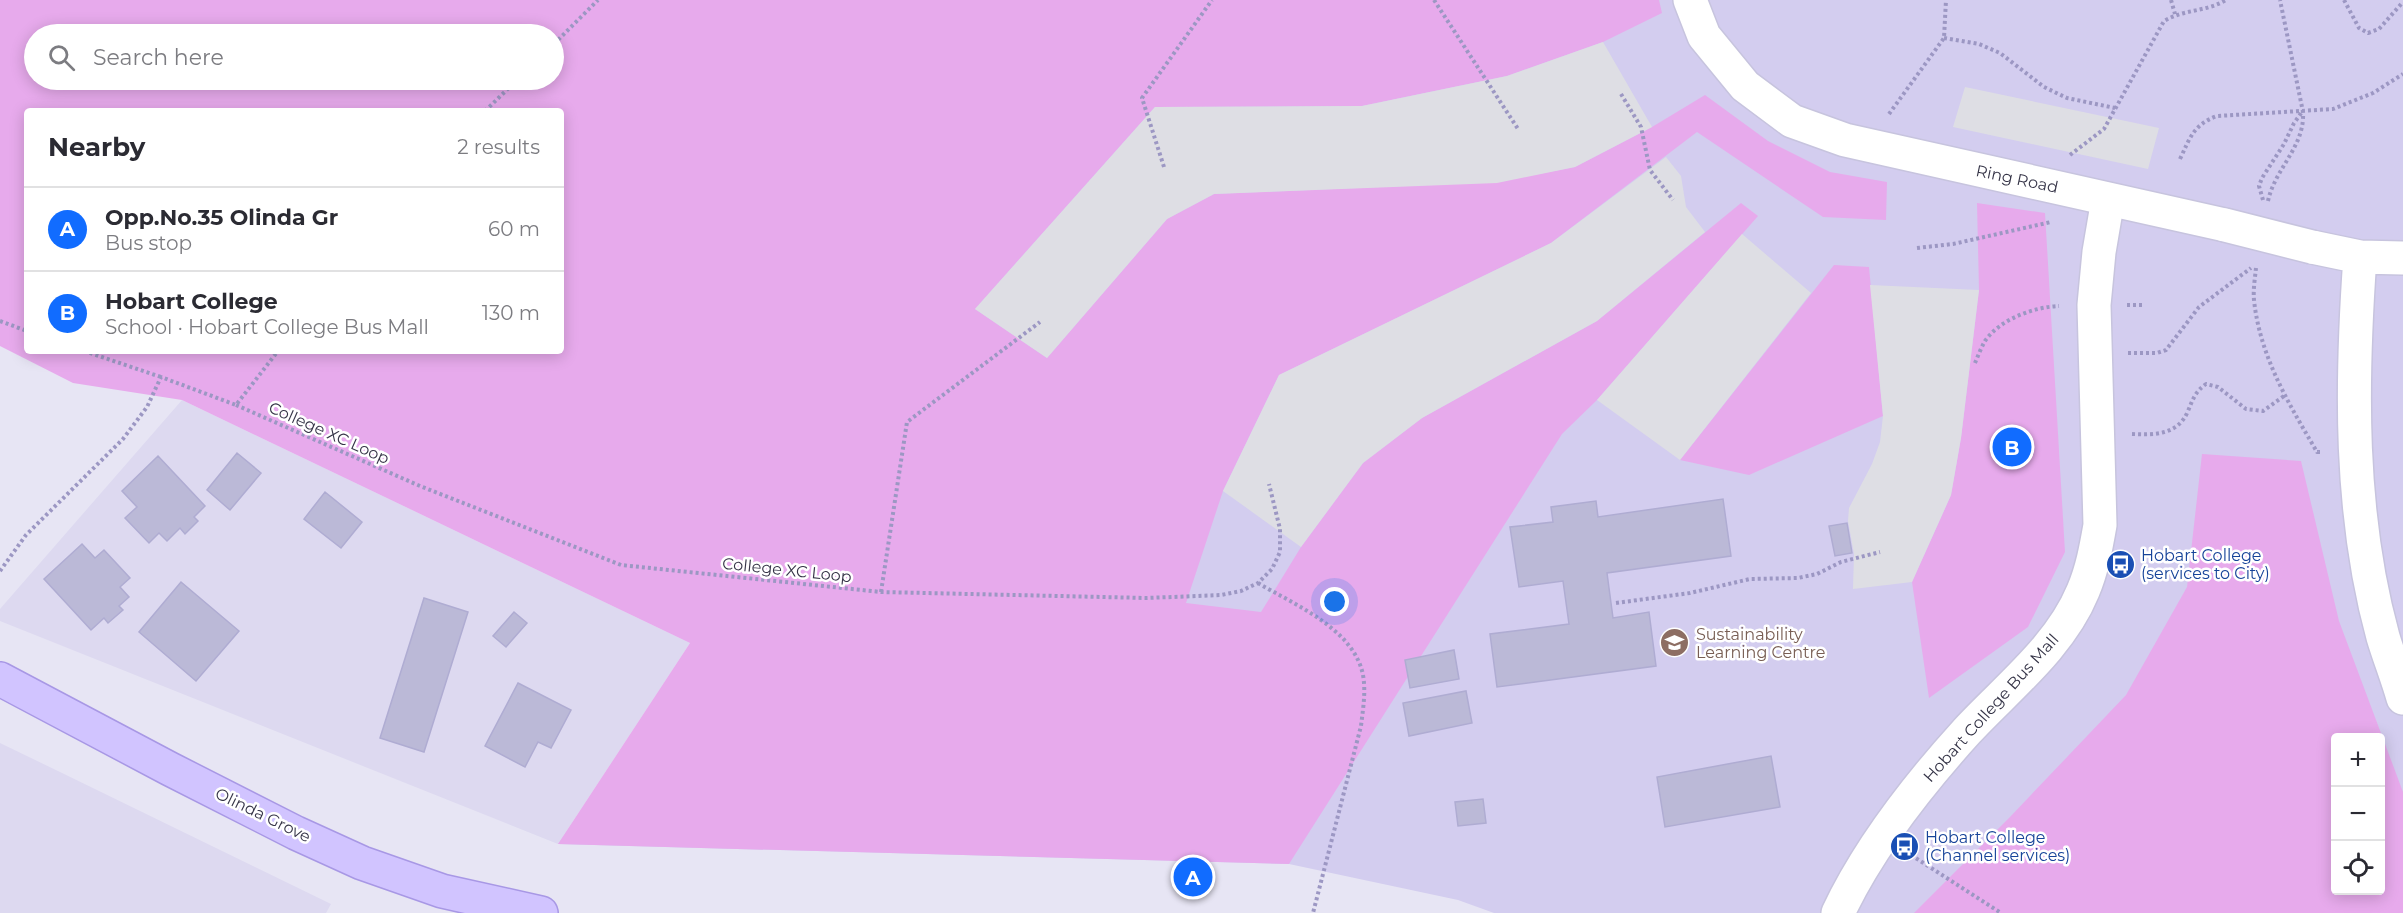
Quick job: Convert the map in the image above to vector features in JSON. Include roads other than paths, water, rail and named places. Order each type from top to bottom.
[{"type":"main road","name":"Olinda Grove","points":[[0,679],[179,774],[362,863],[442,891],[541,913]]},
{"type":"street","name":"Ring Road","points":[[1690,0],[1704,36],[1745,86],[1792,121],[1845,140],[1867,145],[2062,174],[2108,199],[2313,247],[2360,257],[2403,258]]},
{"type":"street","name":"Hobart College Bus Mall","points":[[1838,913],[1883,837],[1923,783],[1966,733],[2045,650],[2083,593],[2094,559],[2100,525],[2094,305],[2098,252],[2108,199]]},
{"type":"street","points":[[2360,257],[2355,332],[2355,451],[2361,516],[2383,636],[2403,698]]},
{"type":"place","name":"Hobart College","points":[[2012,447]]},
{"type":"place","name":"Hobart College (services to City)","points":[[2120,564]]},
{"type":"place","name":"Sustainability Learning Centre","points":[[1675,643]]},
{"type":"place","name":"Hobart College (Channel services)","points":[[1904,846]]},
{"type":"place","name":"Opp.No.35 Olinda Gr","points":[[1193,877]]}]
